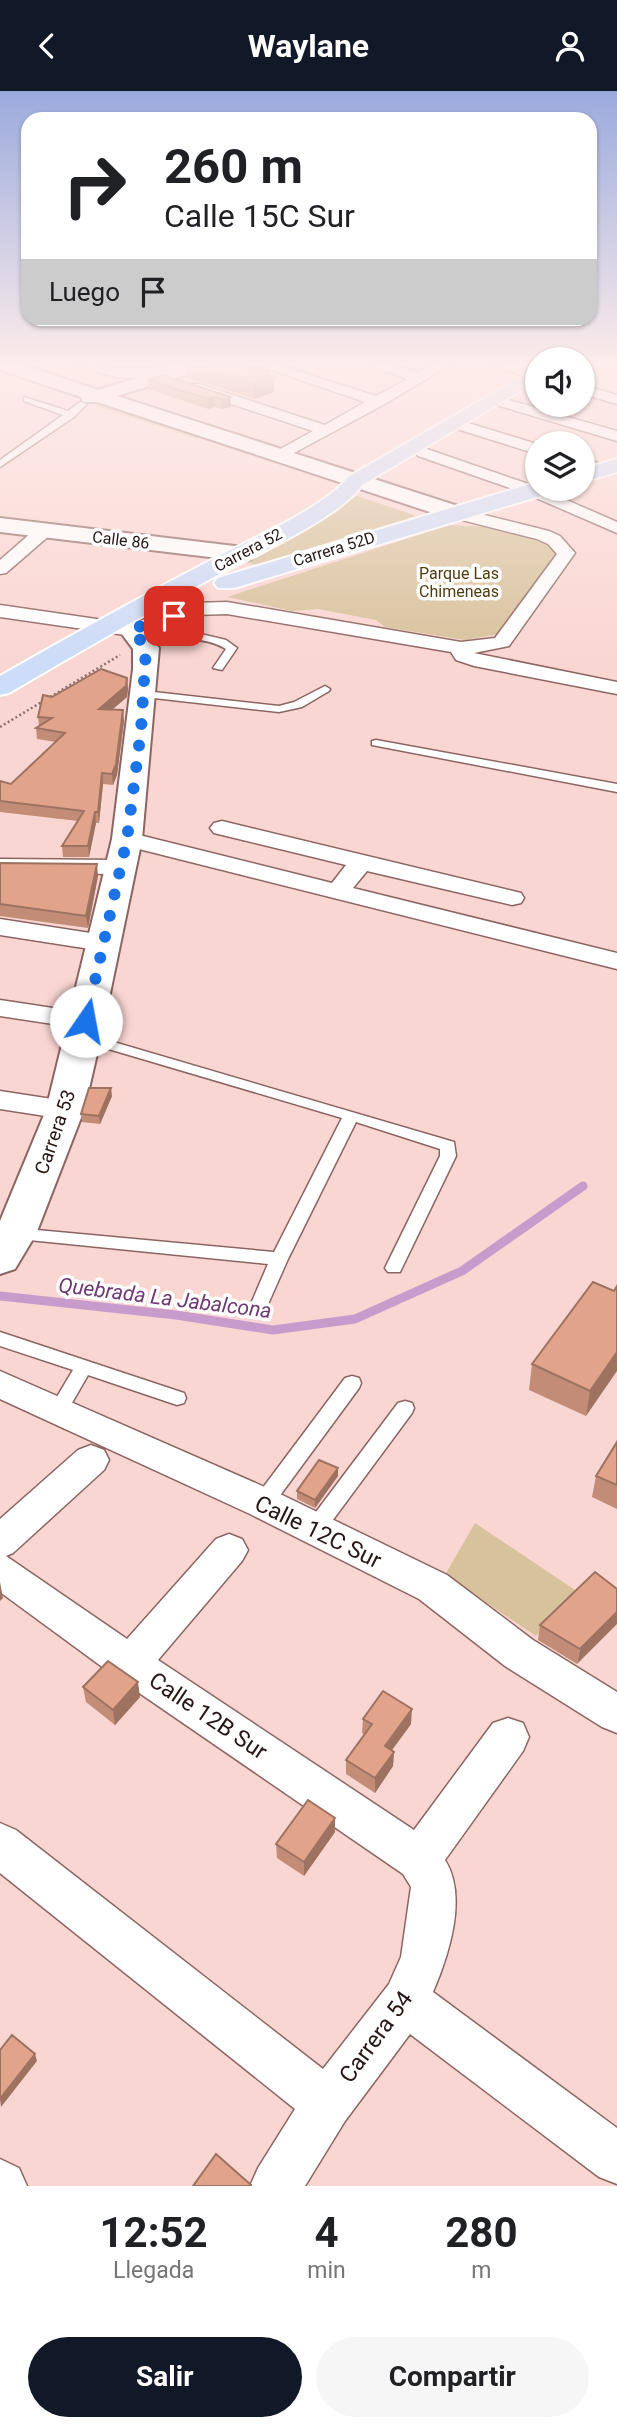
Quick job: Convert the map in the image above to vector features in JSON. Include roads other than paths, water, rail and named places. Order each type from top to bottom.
[{"type":"main road","points":[[279,463],[456,513]]},
{"type":"main road","points":[[297,463],[358,486],[434,520]]},
{"type":"main road","name":"Carrera 52","points":[[0,713],[128,632],[243,554],[396,463]]},
{"type":"main road","name":"Carrera 52","points":[[358,486],[404,463]]},
{"type":"main road","name":"Carrera 52D","points":[[128,632],[237,578],[525,494]]},
{"type":"main road","name":"Calle 86","points":[[0,525],[243,554]]},
{"type":"main road","name":"Carrera 52","points":[[0,687],[128,632]]},
{"type":"main road","name":"Carrera 53","points":[[7,1247],[65,1110],[124,853],[145,694],[146,648],[128,632]]},
{"type":"street","points":[[454,463],[525,486]]},
{"type":"street","points":[[561,501],[617,528]]},
{"type":"street","points":[[456,513],[543,535],[554,540],[566,553],[502,642],[462,652]]},
{"type":"street","points":[[0,569],[45,530]]},
{"type":"street","points":[[0,611],[128,632],[192,609],[227,608],[462,652],[518,656],[617,674]]},
{"type":"street","points":[[502,642],[503,647],[518,656]]},
{"type":"street","points":[[462,652],[481,662],[617,688]]},
{"type":"street","points":[[222,828],[512,898]]},
{"type":"street","points":[[0,866],[124,853],[338,891],[617,961]]},
{"type":"street","points":[[338,891],[360,862]]},
{"type":"street","points":[[0,927],[103,943]]},
{"type":"street","points":[[0,1008],[85,1029]]},
{"type":"street","points":[[0,1101],[65,1110]]},
{"type":"street","name":"Calle 12C Sur","points":[[0,1384],[263,1503],[433,1587],[519,1653],[617,1714]]},
{"type":"street","points":[[0,1542],[91,1461]]},
{"type":"street","points":[[130,1664],[229,1550]]},
{"type":"street","name":"Calle 12B Sur","points":[[0,1570],[130,1664],[419,1859]]},
{"type":"street","points":[[419,1859],[508,1737]]},
{"type":"street","points":[[0,1845],[327,2103]]},
{"type":"street","name":"Carrera 54","points":[[276,2186],[327,2103],[406,2001],[424,1959],[430,1923],[433,1883],[419,1859]]},
{"type":"street","points":[[406,2001],[617,2159]]},
{"type":"lane","points":[[128,632],[222,642],[232,648],[218,668]]},
{"type":"lane","points":[[145,694],[279,709],[298,705],[325,688]]},
{"type":"lane","points":[[376,743],[617,788]]},
{"type":"lane","points":[[85,1029],[351,1117],[448,1146],[448,1156],[394,1268]]},
{"type":"lane","points":[[259,1306],[279,1259],[351,1117]]},
{"type":"lane","points":[[7,1247],[279,1259]]},
{"type":"lane","points":[[0,1339],[177,1398]]},
{"type":"lane","points":[[58,1410],[84,1367]]},
{"type":"lane","points":[[263,1503],[352,1383]]},
{"type":"lane","points":[[314,1529],[405,1408]]},
{"type":"waterway","name":"Quebrada La Jabalcona","points":[[0,1296],[176,1315],[273,1330],[355,1319],[462,1271],[583,1186]]},
{"type":"park label","name":"Parque Las Chimeneas","points":[[459,582]]}]
